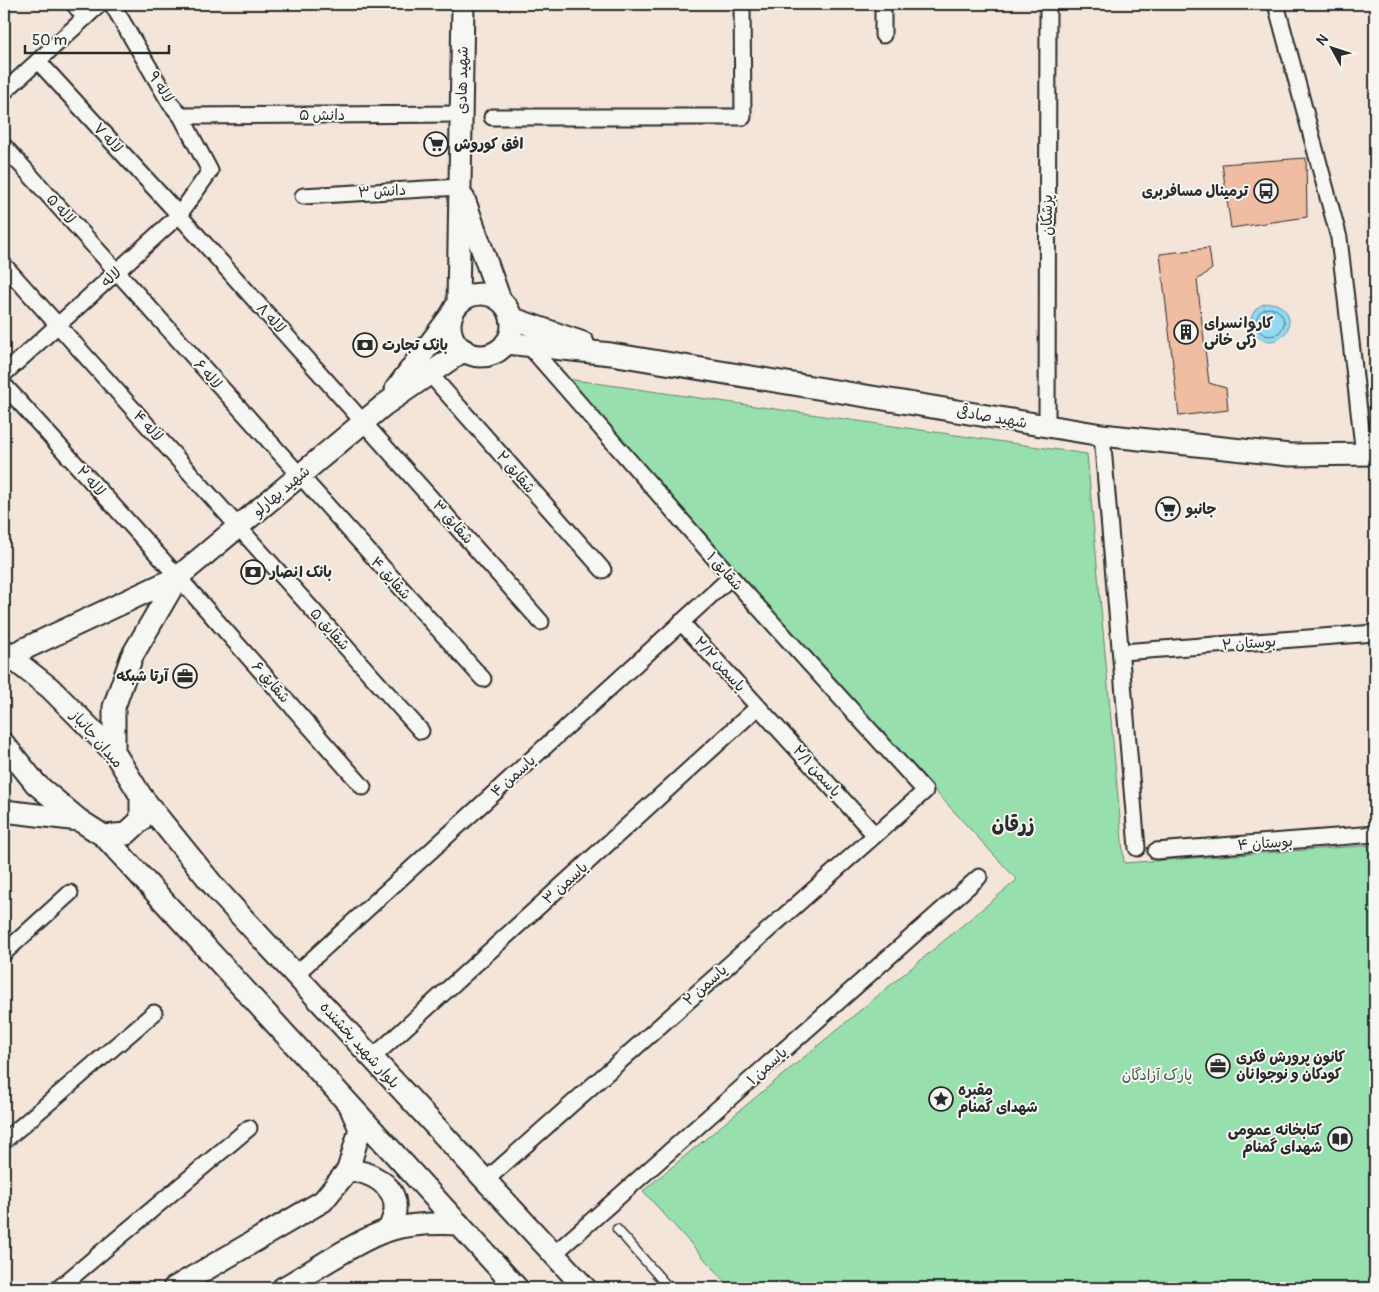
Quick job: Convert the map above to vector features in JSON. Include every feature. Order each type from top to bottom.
[{"type":"street","points":[[74,4],[85,18]]},
{"type":"street","points":[[4,92],[100,4]]},
{"type":"street","name":"لاله ۹","points":[[112,4],[170,103],[181,116],[210,171]]},
{"type":"street","name":"شهید هادی","points":[[455,309],[462,114],[463,4]]},
{"type":"street","points":[[492,117],[742,117],[742,4]]},
{"type":"street","points":[[883,35],[884,4]]},
{"type":"street","name":"پزشکان","points":[[1047,427],[1048,4]]},
{"type":"street","points":[[1276,4],[1339,238],[1370,455]]},
{"type":"street","name":"لاله ۷","points":[[38,61],[179,215]]},
{"type":"street","name":"دانش ۵","points":[[181,116],[462,114]]},
{"type":"street","name":"لاله ۵","points":[[4,146],[118,271]]},
{"type":"street","name":"لاله","points":[[4,374],[179,215],[210,171]]},
{"type":"street","points":[[460,187],[500,300]]},
{"type":"street","name":"دانش ۳","points":[[303,196],[460,187]]},
{"type":"street","name":"لاله ۸","points":[[179,215],[364,422]]},
{"type":"street","name":"لاله ۴","points":[[4,265],[238,528]]},
{"type":"street","name":"لاله ۶","points":[[118,271],[299,476]]},
{"type":"street","points":[[384,405],[455,309],[473,294],[492,295],[500,300],[509,311],[511,331],[506,343],[490,354],[481,356],[464,350],[452,334],[455,309]]},
{"type":"street","points":[[511,318],[611,354]]},
{"type":"street","points":[[506,343],[611,354]]},
{"type":"street","name":"شقایق ۱","points":[[530,347],[731,577],[925,791]]},
{"type":"street","points":[[384,405],[464,350]]},
{"type":"street","name":"شهید صادقی","points":[[611,354],[1102,435],[1290,455],[1370,455]]},
{"type":"street","name":"شقایق ۲","points":[[429,373],[603,570]]},
{"type":"street","name":"لاله ۲","points":[[4,385],[178,577]]},
{"type":"street","name":"شهید بهارلو","points":[[178,577],[384,405]]},
{"type":"street","name":"شقایق ۳","points":[[364,422],[541,622]]},
{"type":"street","points":[[1102,435],[1138,848]]},
{"type":"street","name":"شقایق ۴","points":[[299,476],[483,679]]},
{"type":"street","name":"شقایق ۵","points":[[238,528],[421,731]]},
{"type":"street","points":[[5,655],[178,577]]},
{"type":"street","points":[[114,752],[114,707],[132,656],[178,577]]},
{"type":"street","name":"شقایق ۶","points":[[178,577],[363,787]]},
{"type":"street","name":"یاسمن ۴","points":[[296,974],[731,577]]},
{"type":"street","name":"یاسمن ۲/۲","points":[[681,622],[758,707]]},
{"type":"street","name":"بوستان ۲","points":[[1122,652],[1375,633]]},
{"type":"street","name":"میدان جانباز","points":[[5,655],[50,688],[114,752],[142,796]]},
{"type":"street","name":"یاسمن ۲/۱","points":[[758,707],[875,835]]},
{"type":"street","name":"یاسمن ۳","points":[[371,1059],[758,707]]},
{"type":"street","points":[[4,744],[36,784],[79,820],[104,836],[517,1288]]},
{"type":"street","name":"یاسمن ۲","points":[[486,1180],[925,791]]},
{"type":"street","points":[[104,836],[126,834],[141,820],[142,796]]},
{"type":"street","name":"بلوار شهید بخشنده","points":[[142,796],[217,890],[296,974],[371,1059],[585,1288]]},
{"type":"street","points":[[4,811],[79,820]]},
{"type":"street","name":"بوستان ۴","points":[[1156,851],[1375,834]]},
{"type":"street","name":"یاسمن ۱","points":[[554,1254],[979,877]]},
{"type":"street","points":[[4,953],[70,893]]},
{"type":"street","points":[[4,1141],[154,1013]]},
{"type":"street","points":[[174,1288],[323,1201],[348,1170],[360,1129],[351,1108]]},
{"type":"street","points":[[59,1288],[249,1128]]},
{"type":"street","points":[[348,1170],[370,1174],[388,1189],[393,1199],[395,1210],[389,1230]]},
{"type":"street","points":[[283,1288],[348,1250],[389,1230],[430,1222],[459,1224]]},
{"type":"lane","points":[[617,1229],[669,1288]]},
{"type":"green space","name":"پارک آزادگان","points":[[554,377],[1087,454],[1124,863],[1375,845],[1375,1288],[731,1288],[643,1191],[1017,880]]},
{"type":"water","points":[[1270,303],[1284,308],[1289,322],[1284,336],[1270,341],[1256,336],[1251,322],[1256,308]]},
{"type":"building","name":"ترمینال مسافربری","points":[[1306,158],[1307,217],[1231,228],[1222,164]]},
{"type":"building","name":"کاروانسرای زکی خانی","points":[[1209,248],[1212,269],[1197,280],[1209,383],[1226,388],[1228,410],[1179,416],[1160,254]]},
{"type":"place","name":"افق کوروش","points":[[436,144]]},
{"type":"place","name":"ترمینال مسافربری","points":[[1266,191]]},
{"type":"place","name":"کاروانسرای زکی خانی","points":[[1186,332]]},
{"type":"place","name":"بانک تجارت","points":[[365,345]]},
{"type":"place","name":"جانبو","points":[[1168,509]]},
{"type":"place","name":"بانک انصار","points":[[253,572]]},
{"type":"place","name":"آرتا شبکه","points":[[185,676]]},
{"type":"place","name":"کانون پرورش فکری کودکان و نوجوانان","points":[[1218,1066]]},
{"type":"place","name":"مقبره شهدای گمنام","points":[[941,1099]]},
{"type":"place","name":"کتابخانه عمومی شهدای گمنام","points":[[1340,1139]]},
{"type":"district","name":"زرقان","points":[[1013,824]]}]
